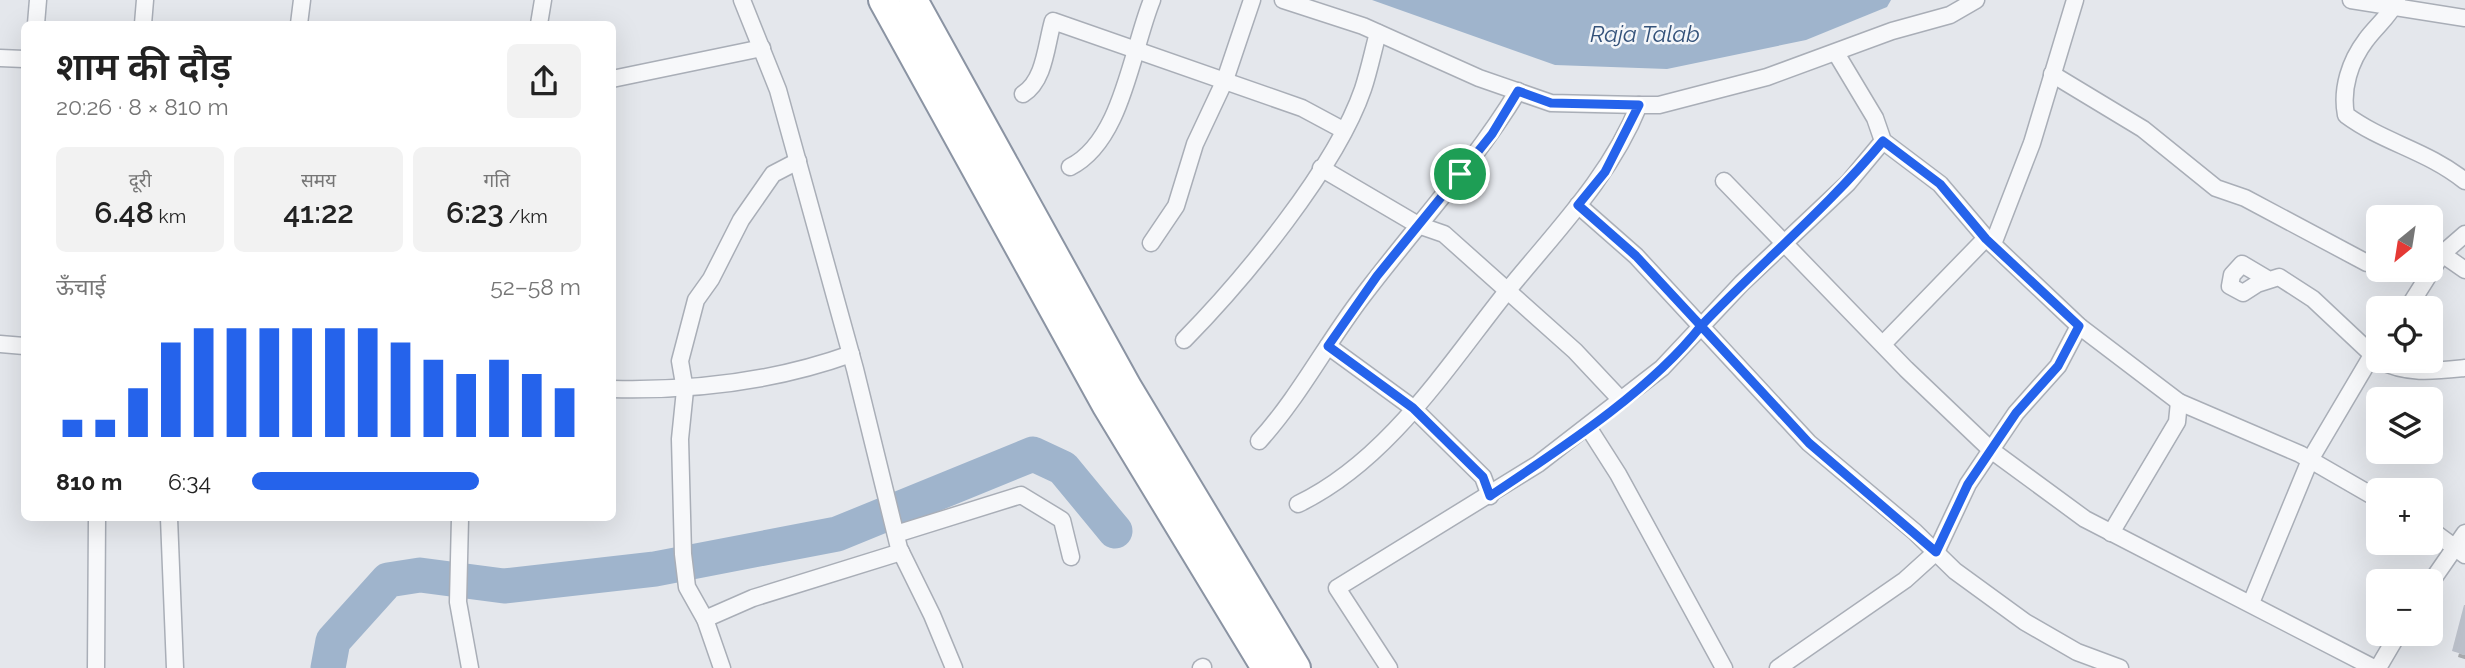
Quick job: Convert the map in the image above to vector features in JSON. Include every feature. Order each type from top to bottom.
[{"type":"highway","points":[[883,0],[1163,474],[1266,668]]},
{"type":"highway","points":[[913,0],[1117,396]]},
{"type":"highway","points":[[1163,474],[1296,668]]},
{"type":"street","points":[[36,21],[38,0]]},
{"type":"street","points":[[143,21],[145,0]]},
{"type":"street","points":[[299,21],[302,0]]},
{"type":"street","points":[[540,21],[543,0]]},
{"type":"street","points":[[742,0],[778,90],[851,354],[901,552],[954,668]]},
{"type":"street","points":[[1070,167],[1086,159],[1103,139],[1120,103],[1134,49],[1152,0]]},
{"type":"street","points":[[1151,243],[1176,206],[1195,144],[1225,80],[1252,0]]},
{"type":"street","points":[[1283,0],[1378,33],[1479,78],[1551,103],[1639,105],[1658,105],[1715,92],[1836,53],[1892,31],[1950,15],[1976,0]]},
{"type":"street","points":[[1882,344],[1990,241],[2032,143],[2075,0]]},
{"type":"street","points":[[2351,0],[2396,4],[2465,18]]},
{"type":"street","points":[[2396,4],[2364,42],[2346,80],[2346,115],[2367,131],[2440,162],[2465,181]]},
{"type":"street","points":[[1023,94],[1032,88],[1039,75],[1053,21],[1302,108],[1343,131]]},
{"type":"street","points":[[1184,340],[1215,308],[1278,230],[1321,168],[1362,91],[1378,33]]},
{"type":"street","points":[[616,78],[762,48]]},
{"type":"street","points":[[1836,53],[1875,118],[1883,141],[1940,184],[1990,241],[2079,326],[2179,402],[2310,460],[2366,492]]},
{"type":"street","points":[[0,58],[21,59]]},
{"type":"street","points":[[2052,74],[2143,129],[2216,188],[2245,198],[2366,262]]},
{"type":"street","points":[[1259,440],[1284,412],[1328,346],[1418,225],[1492,134],[1518,91]]},
{"type":"street","points":[[1298,504],[1314,496],[1375,449],[1413,408],[1605,172],[1639,105]]},
{"type":"street","points":[[1389,668],[1337,588],[1490,496],[1588,427],[1662,368],[1784,243],[1848,183],[1883,141]]},
{"type":"street","points":[[722,668],[705,619],[687,587],[682,554],[680,439],[685,390],[680,361],[696,300],[711,279],[741,220],[773,174],[798,161]]},
{"type":"street","points":[[1321,168],[1418,225],[1444,234],[1575,351],[1621,400]]},
{"type":"street","points":[[1724,181],[1882,344],[1991,450],[2085,519],[2376,668],[2390,646]]},
{"type":"street","points":[[1578,205],[1636,256],[1809,443],[1955,570],[2025,622],[2077,652],[2120,668]]},
{"type":"street","points":[[2443,253],[2465,234]]},
{"type":"street","points":[[2443,255],[2465,270]]},
{"type":"street","points":[[2269,280],[2279,277],[2313,299],[2366,346]]},
{"type":"street","points":[[1778,668],[1905,580],[1936,552],[1962,494],[2016,413],[2058,366],[2079,326]]},
{"type":"street","points":[[0,344],[21,346]]},
{"type":"street","points":[[1328,346],[1413,408],[1483,477],[1490,496]]},
{"type":"street","points":[[616,389],[685,390],[751,381],[851,354]]},
{"type":"street","points":[[2443,370],[2465,368]]},
{"type":"street","points":[[2251,603],[2310,460],[2366,370]]},
{"type":"street","points":[[2111,533],[2177,422],[2179,402]]},
{"type":"street","points":[[1588,427],[1724,668]]},
{"type":"street","points":[[896,534],[1021,495],[1062,520],[1071,557]]},
{"type":"street","points":[[96,668],[97,521]]},
{"type":"street","points":[[169,521],[175,668]]},
{"type":"street","points":[[460,521],[457,602],[470,668]]},
{"type":"street","points":[[2442,569],[2462,544],[2443,535]]},
{"type":"street","points":[[705,619],[753,598],[901,552]]},
{"type":"water","name":"Raja Talab","points":[[1372,0],[1891,0],[1887,7],[1806,40],[1667,69],[1555,65]]},
{"type":"building","points":[[2465,605],[2465,655],[2452,651]]},
{"type":"waterway","points":[[328,668],[333,641],[388,580],[420,575],[504,586],[655,569],[837,534],[1033,454],[1063,468],[1115,531]]},
{"type":"route","points":[[1460,174],[1377,276],[1328,346],[1413,408],[1483,477],[1490,496],[1588,427],[1662,368],[1701,326],[1768,395],[1809,443],[1859,488],[1916,532],[1936,552],[1951,515],[1968,484],[2016,413],[2058,366],[2079,326],[1986,239],[1940,184],[1883,141],[1848,183],[1742,282],[1701,326],[1636,256],[1578,205],[1605,172],[1630,130],[1639,105],[1551,103],[1518,91],[1492,134],[1460,174]]}]
